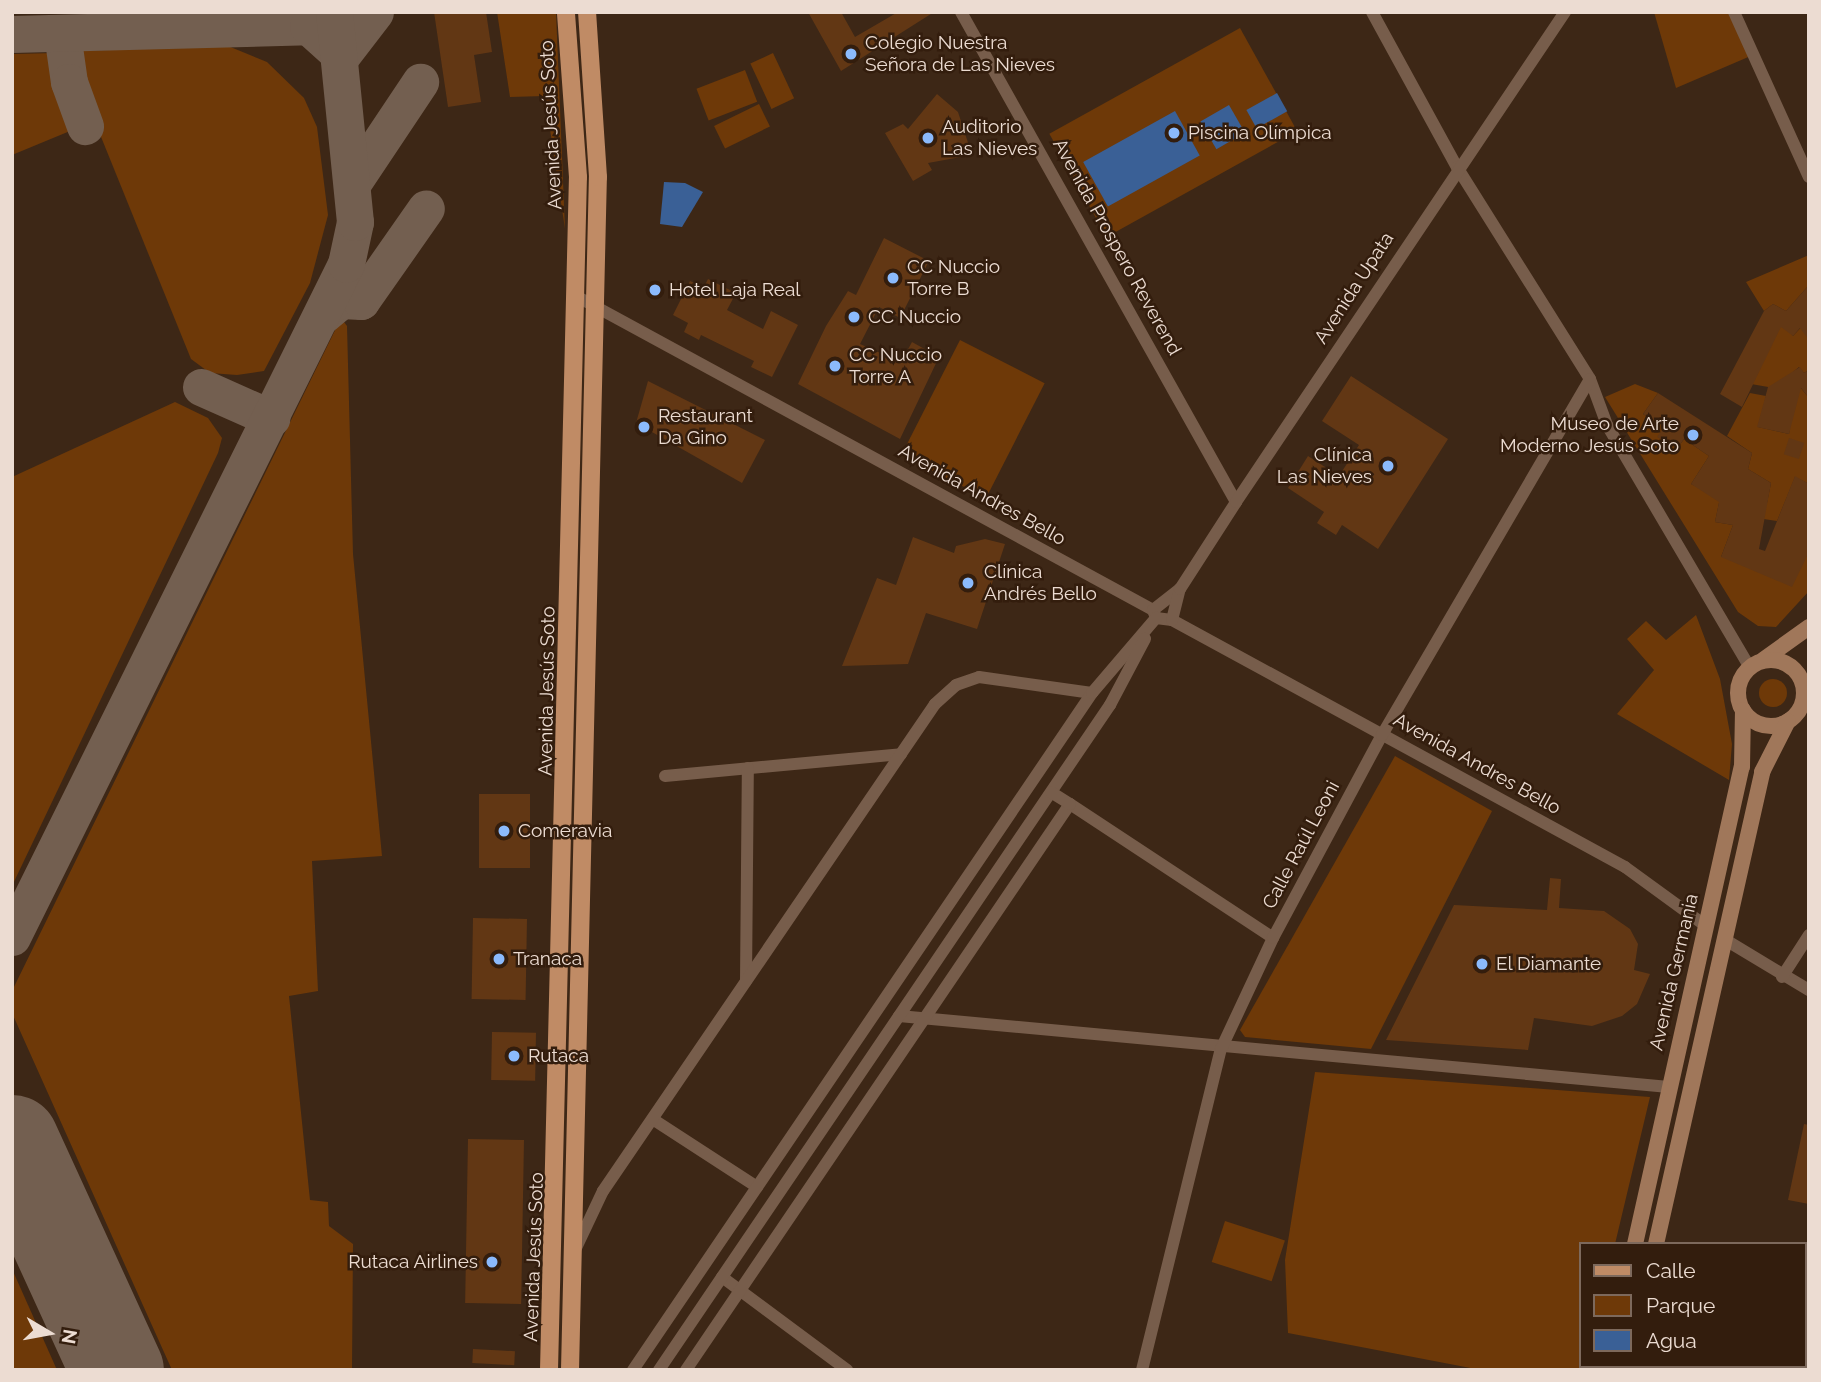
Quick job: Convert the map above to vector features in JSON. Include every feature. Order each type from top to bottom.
[{"type":"main road","name":"Avenida Jesús Soto","points":[[549,1370],[578,177],[566,12]]},
{"type":"main road","points":[[570,1370],[576,1248],[598,177],[587,12]]},
{"type":"street","points":[[963,16],[979,12]]},
{"type":"street","points":[[1372,12],[1457,167],[1590,379],[1607,425],[1756,665]]},
{"type":"street","name":"Avenida Upata","points":[[1154,614],[1180,589],[1457,167],[1565,12]]},
{"type":"street","points":[[1734,12],[1809,177]]},
{"type":"street","name":"Avenida Prospero Reverend","points":[[963,16],[1236,502]]},
{"type":"street","name":"Avenida Andres Bello","points":[[576,296],[1154,614],[1172,620],[1625,867],[1706,926]]},
{"type":"street","name":"Calle Raúl Leoni","points":[[1142,1370],[1221,1049],[1273,938],[1382,735],[1590,379]]},
{"type":"street","name":"Avenida Upata","points":[[1172,620],[1180,589]]},
{"type":"street","points":[[633,1370],[1092,693],[1154,614]]},
{"type":"street","points":[[659,1370],[1110,705],[1154,614]]},
{"type":"street","points":[[1788,721],[1763,725],[1743,710],[1739,685],[1756,665],[1809,627]]},
{"type":"street","points":[[1656,1242],[1766,759],[1806,693],[1794,669],[1779,661],[1756,665]]},
{"type":"street","points":[[576,1248],[603,1191],[654,1120],[935,704],[956,685],[979,677],[1092,693]]},
{"type":"street","name":"Avenida Germania","points":[[1635,1242],[1743,760],[1743,710]]},
{"type":"street","points":[[665,776],[901,754]]},
{"type":"street","points":[[746,981],[748,768]]},
{"type":"street","points":[[1051,792],[1273,938]]},
{"type":"street","points":[[686,1370],[1070,804]]},
{"type":"street","points":[[1782,977],[1809,935]]},
{"type":"street","points":[[1724,939],[1782,977],[1809,990]]},
{"type":"street","points":[[899,1016],[922,1022],[1669,1087]]},
{"type":"street","points":[[654,1120],[757,1187]]},
{"type":"street","points":[[722,1277],[739,1294],[847,1370]]},
{"type":"green space","points":[[497,12],[556,12],[565,229],[545,96],[510,97]]},
{"type":"green space","points":[[1654,12],[1733,12],[1753,55],[1676,88]]},
{"type":"green space","name":"Piscina Olímpica","points":[[1240,28],[1297,131],[1107,237],[1049,134]]},
{"type":"green space","points":[[228,46],[267,62],[304,98],[317,127],[328,215],[310,283],[264,371],[237,375],[210,373],[191,359],[95,122],[79,51]]},
{"type":"green space","points":[[56,53],[70,131],[12,155],[12,54]]},
{"type":"green space","points":[[773,53],[794,98],[771,109],[750,64]]},
{"type":"green space","points":[[745,70],[757,102],[709,120],[696,89]]},
{"type":"green space","points":[[759,104],[770,126],[725,148],[714,126]]},
{"type":"green space","points":[[1809,255],[1809,285],[1786,311],[1773,304],[1764,311],[1746,282]]},
{"type":"green space","points":[[1773,311],[1793,336],[1807,321],[1809,340],[1809,370],[1804,373],[1799,367],[1774,388],[1751,384]]},
{"type":"green space","points":[[341,318],[347,326],[353,554],[382,856],[312,861],[318,991],[289,996],[310,1200],[328,1202],[329,1226],[353,1244],[352,1370],[172,1370],[12,1013],[12,991]]},
{"type":"green space","points":[[960,340],[1045,383],[986,498],[901,455]]},
{"type":"green space","points":[[1796,382],[1809,398],[1809,484],[1795,477],[1777,521],[1743,516],[1745,504],[1767,503],[1771,483],[1748,469],[1752,453],[1727,436],[1750,393],[1766,396],[1758,427],[1789,434]]},
{"type":"green space","points":[[1635,384],[1658,393],[1643,414],[1664,427],[1658,437],[1677,449],[1684,439],[1709,456],[1691,484],[1720,498],[1715,522],[1733,525],[1721,557],[1809,552],[1809,591],[1776,627],[1758,626],[1738,612],[1605,397]]},
{"type":"green space","points":[[175,402],[208,418],[222,438],[218,453],[12,886],[12,477]]},
{"type":"green space","points":[[1696,615],[1720,679],[1732,744],[1729,780],[1617,714],[1654,670],[1627,639],[1646,621],[1666,640]]},
{"type":"green space","points":[[1773,679],[1783,683],[1787,693],[1783,703],[1773,707],[1763,703],[1759,693],[1763,683]]},
{"type":"green space","points":[[1395,756],[1492,811],[1371,1049],[1245,1037],[1240,1030]]},
{"type":"green space","points":[[1315,1072],[1650,1097],[1615,1242],[1580,1242],[1580,1368],[1585,1370],[1481,1370],[1288,1333],[1285,1260]]},
{"type":"green space","points":[[1225,1221],[1285,1240],[1272,1281],[1212,1262]]},
{"type":"green space","points":[[12,1269],[57,1370],[12,1370]]},
{"type":"water","points":[[1277,93],[1287,111],[1257,128],[1246,110]]},
{"type":"water","points":[[1229,105],[1245,133],[1216,149],[1200,122]]},
{"type":"water","points":[[1175,111],[1200,156],[1108,207],[1083,162]]},
{"type":"water","points":[[664,182],[685,183],[703,192],[682,227],[660,224]]},
{"type":"building","points":[[434,12],[486,12],[492,52],[474,55],[481,102],[448,107]]},
{"type":"building","name":"Colegio Nuestra Señora de Las Nieves","points":[[808,12],[841,12],[855,37],[898,12],[934,12],[841,71]]},
{"type":"building","name":"Auditorio Las Nieves","points":[[937,94],[958,112],[972,155],[928,163],[932,170],[913,181],[885,133],[903,124],[908,129]]},
{"type":"building","points":[[884,238],[929,261],[900,318],[879,307],[860,344],[901,362],[912,342],[939,357],[900,439],[798,384],[826,326],[848,291],[856,295]]},
{"type":"building","name":"Hotel Laja Real","points":[[708,279],[736,293],[727,310],[763,329],[771,311],[798,325],[772,377],[751,367],[754,361],[701,335],[699,340],[684,332],[688,323],[673,315],[690,281],[704,287]]},
{"type":"building","points":[[1809,285],[1809,340],[1800,328],[1793,336],[1781,327],[1742,407],[1720,394],[1764,311],[1773,304],[1786,311]]},
{"type":"building","points":[[1800,367],[1804,373],[1809,370],[1809,398],[1801,388],[1789,434],[1757,427],[1768,387]]},
{"type":"building","name":"Clínica Las Nieves","points":[[1351,376],[1448,439],[1378,549],[1342,525],[1336,535],[1317,523],[1324,512],[1288,488],[1308,456],[1339,476],[1359,445],[1322,421]]},
{"type":"building","points":[[648,381],[765,440],[742,483],[636,423]]},
{"type":"building","name":"Museo de Arte Moderno Jesús Soto","points":[[1658,393],[1752,453],[1748,469],[1771,483],[1759,549],[1765,551],[1795,476],[1809,484],[1809,552],[1792,587],[1721,557],[1733,525],[1715,522],[1719,502],[1691,484],[1709,456],[1684,439],[1677,449],[1657,437],[1664,427],[1643,414]]},
{"type":"building","points":[[1789,438],[1804,443],[1799,459],[1784,454]]},
{"type":"building","points":[[913,537],[954,553],[956,546],[985,539],[1005,544],[977,629],[926,613],[908,664],[842,666],[877,578],[896,585]]},
{"type":"building","name":"Comeravia","points":[[479,794],[530,794],[530,868],[479,868]]},
{"type":"building","name":"El Diamante","points":[[1550,878],[1561,879],[1559,908],[1604,911],[1630,929],[1638,944],[1634,970],[1650,974],[1637,1004],[1622,1016],[1592,1026],[1534,1018],[1528,1050],[1386,1040],[1454,905],[1547,910]]},
{"type":"building","name":"Tranaca","points":[[473,918],[527,919],[526,1000],[472,999]]},
{"type":"building","name":"Rutaca","points":[[492,1032],[536,1033],[535,1081],[491,1080]]},
{"type":"building","points":[[1804,1124],[1809,1125],[1809,1204],[1788,1200]]},
{"type":"building","points":[[468,1139],[524,1140],[521,1304],[465,1303]]},
{"type":"building","points":[[473,1349],[515,1351],[514,1365],[472,1363]]},
{"type":"taxiway","points":[[12,937],[346,264],[355,222],[334,12]]},
{"type":"taxiway","points":[[339,59],[375,12]]},
{"type":"taxiway","points":[[12,34],[308,26],[338,53]]},
{"type":"taxiway","points":[[62,33],[69,82],[85,126]]},
{"type":"taxiway","points":[[352,184],[420,82]]},
{"type":"taxiway","points":[[323,315],[341,300],[361,301],[426,208]]},
{"type":"taxiway","points":[[201,387],[271,418]]},
{"type":"runway","points":[[12,1141],[117,1370]]},
{"type":"place","name":"Colegio Nuestra Señora de Las Nieves","points":[[851,54]]},
{"type":"place","name":"Piscina Olímpica","points":[[1174,133]]},
{"type":"place","name":"Auditorio Las Nieves","points":[[928,138]]},
{"type":"place","name":"CC Nuccio Torre B","points":[[893,278]]},
{"type":"place","name":"Hotel Laja Real","points":[[655,290]]},
{"type":"place","name":"CC Nuccio","points":[[854,317]]},
{"type":"place","name":"CC Nuccio Torre A","points":[[835,366]]},
{"type":"place","name":"Restaurant Da Gino","points":[[644,427]]},
{"type":"place","name":"Museo de Arte Moderno Jesús Soto","points":[[1693,435]]},
{"type":"place","name":"Clínica Las Nieves","points":[[1388,466]]},
{"type":"place","name":"Clínica Andrés Bello","points":[[968,583]]},
{"type":"place","name":"Comeravia","points":[[504,831]]},
{"type":"place","name":"Tranaca","points":[[499,959]]},
{"type":"place","name":"El Diamante","points":[[1482,964]]},
{"type":"place","name":"Rutaca","points":[[514,1056]]},
{"type":"place","name":"Rutaca Airlines","points":[[492,1262]]}]
